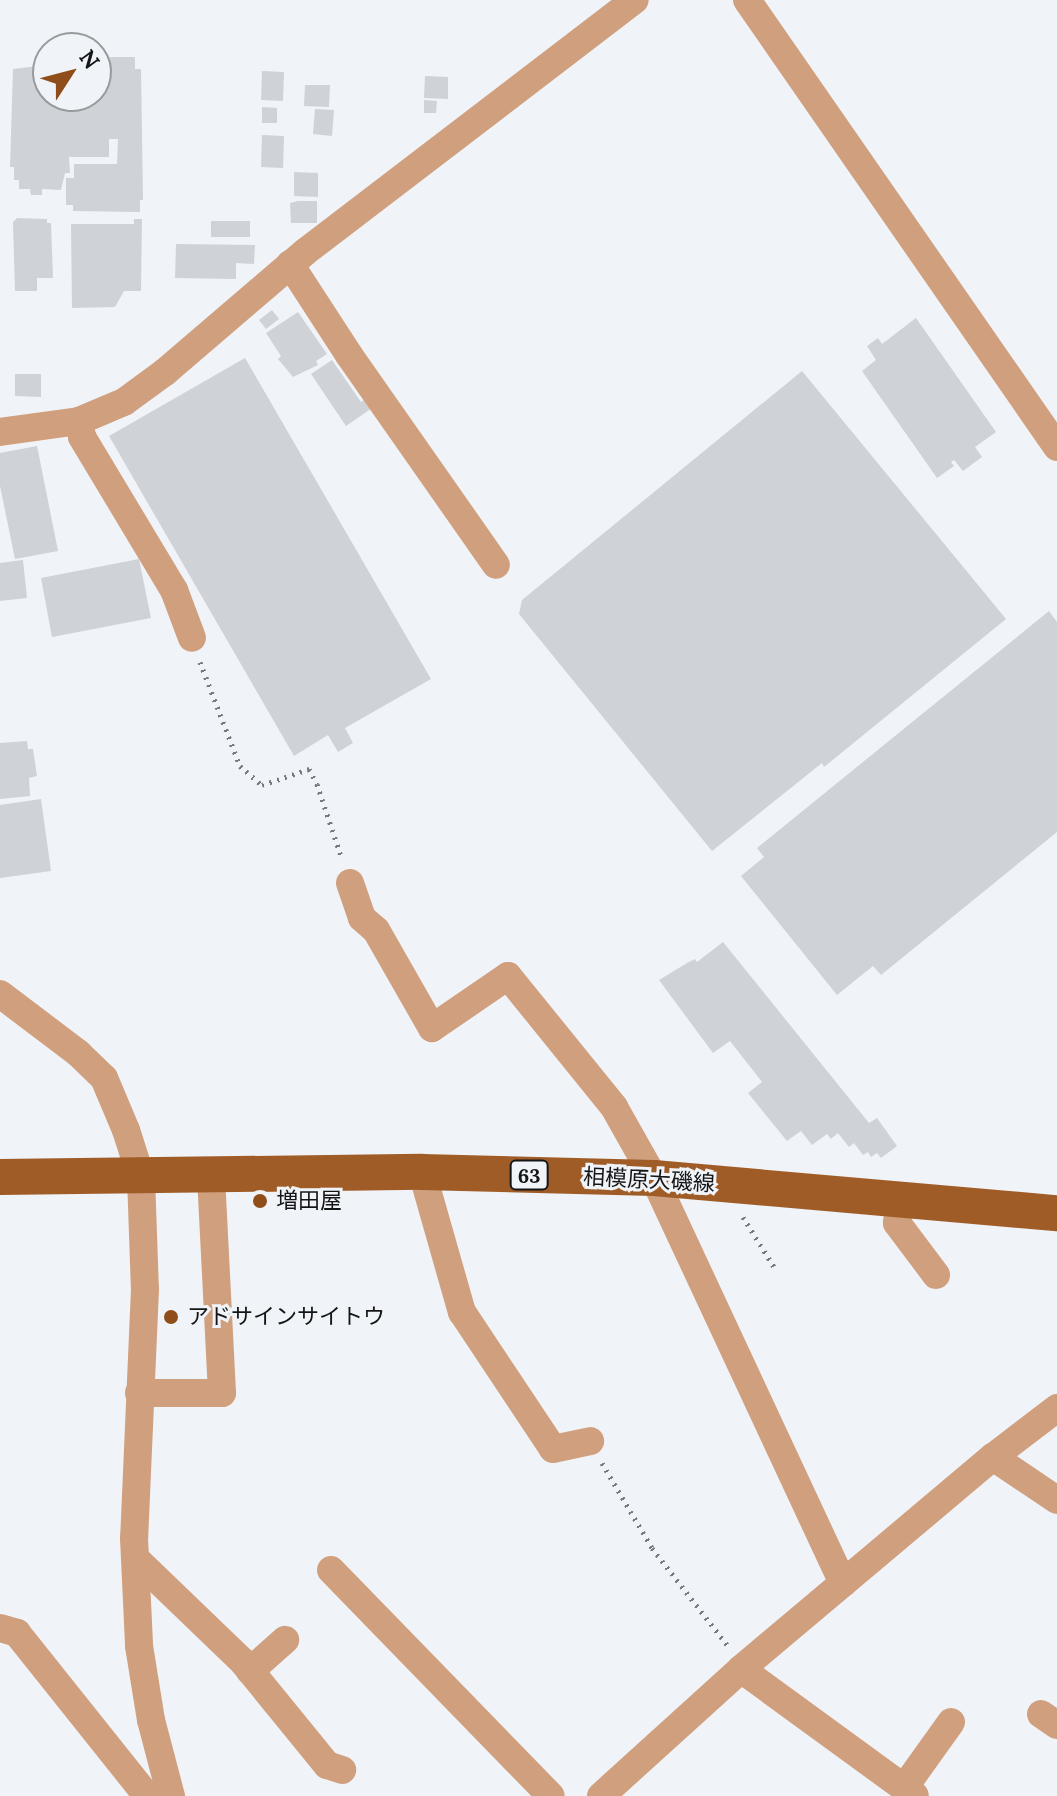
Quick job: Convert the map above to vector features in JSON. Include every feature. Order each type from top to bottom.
[{"type":"main road","name":"相模原大磯線","points":[[0,1177],[422,1172],[654,1178],[1057,1213]]},
{"type":"street","points":[[0,432],[79,421],[124,402],[165,372],[290,264],[544,66],[635,0]]},
{"type":"street","points":[[747,0],[1057,447]]},
{"type":"street","points":[[290,264],[349,355],[496,565]]},
{"type":"street","points":[[79,421],[82,437],[174,590],[192,638]]},
{"type":"street","points":[[350,883],[362,918],[376,930],[432,1028],[508,976],[614,1107],[654,1178],[843,1583]]},
{"type":"street","points":[[0,994],[78,1053],[104,1078],[126,1130],[141,1177],[145,1289],[135,1558],[139,1646],[151,1720],[171,1796]]},
{"type":"street","points":[[422,1172],[462,1312],[546,1454],[590,1441]]},
{"type":"street","points":[[139,1393],[222,1393],[211,1175]]},
{"type":"street","points":[[900,1198],[897,1223],[936,1275]]},
{"type":"street","points":[[601,1796],[741,1669],[993,1457],[1057,1408]]},
{"type":"street","points":[[993,1457],[1057,1500]]},
{"type":"street","points":[[135,1558],[250,1671],[327,1765],[342,1770]]},
{"type":"street","points":[[331,1570],[551,1796]]},
{"type":"street","points":[[0,1628],[17,1633],[147,1796]]},
{"type":"street","points":[[250,1671],[285,1640]]},
{"type":"street","points":[[741,1669],[910,1792],[951,1722]]},
{"type":"path","points":[[192,638],[240,766],[262,785],[309,769],[317,784],[350,883]]},
{"type":"path","points":[[732,1184],[738,1210],[776,1270]]},
{"type":"path","points":[[590,1441],[652,1548],[738,1659],[741,1669]]},
{"type":"building","points":[[112,57],[135,57],[135,69],[141,69],[143,200],[140,200],[140,212],[73,211],[73,205],[66,205],[66,178],[74,178],[74,164],[117,164],[118,139],[109,139],[109,157],[69,157],[70,173],[65,173],[61,190],[42,189],[42,195],[31,195],[30,189],[19,189],[19,180],[14,180],[14,167],[10,167],[13,69],[32,67],[32,112],[112,112]]},
{"type":"building","points":[[262,71],[284,72],[283,101],[261,100]]},
{"type":"building","points":[[425,76],[448,77],[448,99],[424,98]]},
{"type":"building","points":[[305,85],[330,85],[329,107],[304,106]]},
{"type":"building","points":[[424,100],[437,101],[436,113],[424,113]]},
{"type":"building","points":[[262,107],[277,108],[277,123],[262,123]]},
{"type":"building","points":[[315,109],[334,110],[332,136],[313,134]]},
{"type":"building","points":[[262,135],[284,136],[283,168],[261,167]]},
{"type":"building","points":[[294,172],[318,173],[318,197],[294,196]]},
{"type":"building","points":[[317,201],[317,223],[291,223],[290,203]]},
{"type":"building","points":[[17,218],[47,219],[47,223],[51,223],[53,278],[37,278],[37,291],[15,291],[13,222]]},
{"type":"building","points":[[134,219],[142,219],[141,291],[124,291],[115,307],[72,308],[71,224],[134,224]]},
{"type":"building","points":[[211,221],[250,221],[250,237],[211,237]]},
{"type":"building","points":[[176,244],[255,245],[254,264],[236,263],[236,279],[175,278]]},
{"type":"building","points":[[272,310],[279,319],[266,329],[259,320]]},
{"type":"building","points":[[298,312],[327,354],[316,361],[318,365],[293,377],[278,359],[281,356],[266,333]]},
{"type":"building","points":[[916,318],[996,432],[975,447],[982,457],[963,471],[954,460],[951,462],[954,466],[937,478],[862,371],[876,360],[867,346],[878,338],[882,344]]},
{"type":"building","points":[[245,358],[431,679],[345,728],[353,743],[338,752],[328,735],[294,756],[109,436]]},
{"type":"building","points":[[332,360],[361,402],[365,399],[372,408],[346,426],[311,374]]},
{"type":"building","points":[[802,371],[1006,619],[824,767],[822,763],[712,851],[519,614],[522,600]]},
{"type":"building","points":[[15,374],[41,374],[41,397],[15,396]]},
{"type":"building","points":[[37,446],[58,551],[15,559],[0,486],[0,453]]},
{"type":"building","points":[[139,559],[151,618],[52,637],[41,578]]},
{"type":"building","points":[[23,560],[27,598],[0,601],[0,563]]},
{"type":"building","points":[[1049,611],[1057,622],[1057,832],[881,975],[873,966],[837,995],[741,876],[764,857],[757,848]]},
{"type":"building","points":[[27,741],[28,749],[33,749],[37,776],[29,778],[30,796],[0,799],[0,743]]},
{"type":"building","points":[[41,799],[51,871],[0,878],[0,805]]},
{"type":"building","points":[[723,942],[869,1123],[877,1118],[897,1146],[881,1158],[877,1153],[871,1157],[868,1152],[863,1155],[854,1143],[849,1147],[838,1133],[831,1139],[827,1134],[812,1145],[801,1131],[787,1141],[748,1093],[762,1082],[730,1041],[713,1053],[659,980],[695,959],[697,962]]},
{"type":"place","name":"増田屋","points":[[260,1201]]},
{"type":"place","name":"アドサインサイトウ","points":[[171,1317]]}]
